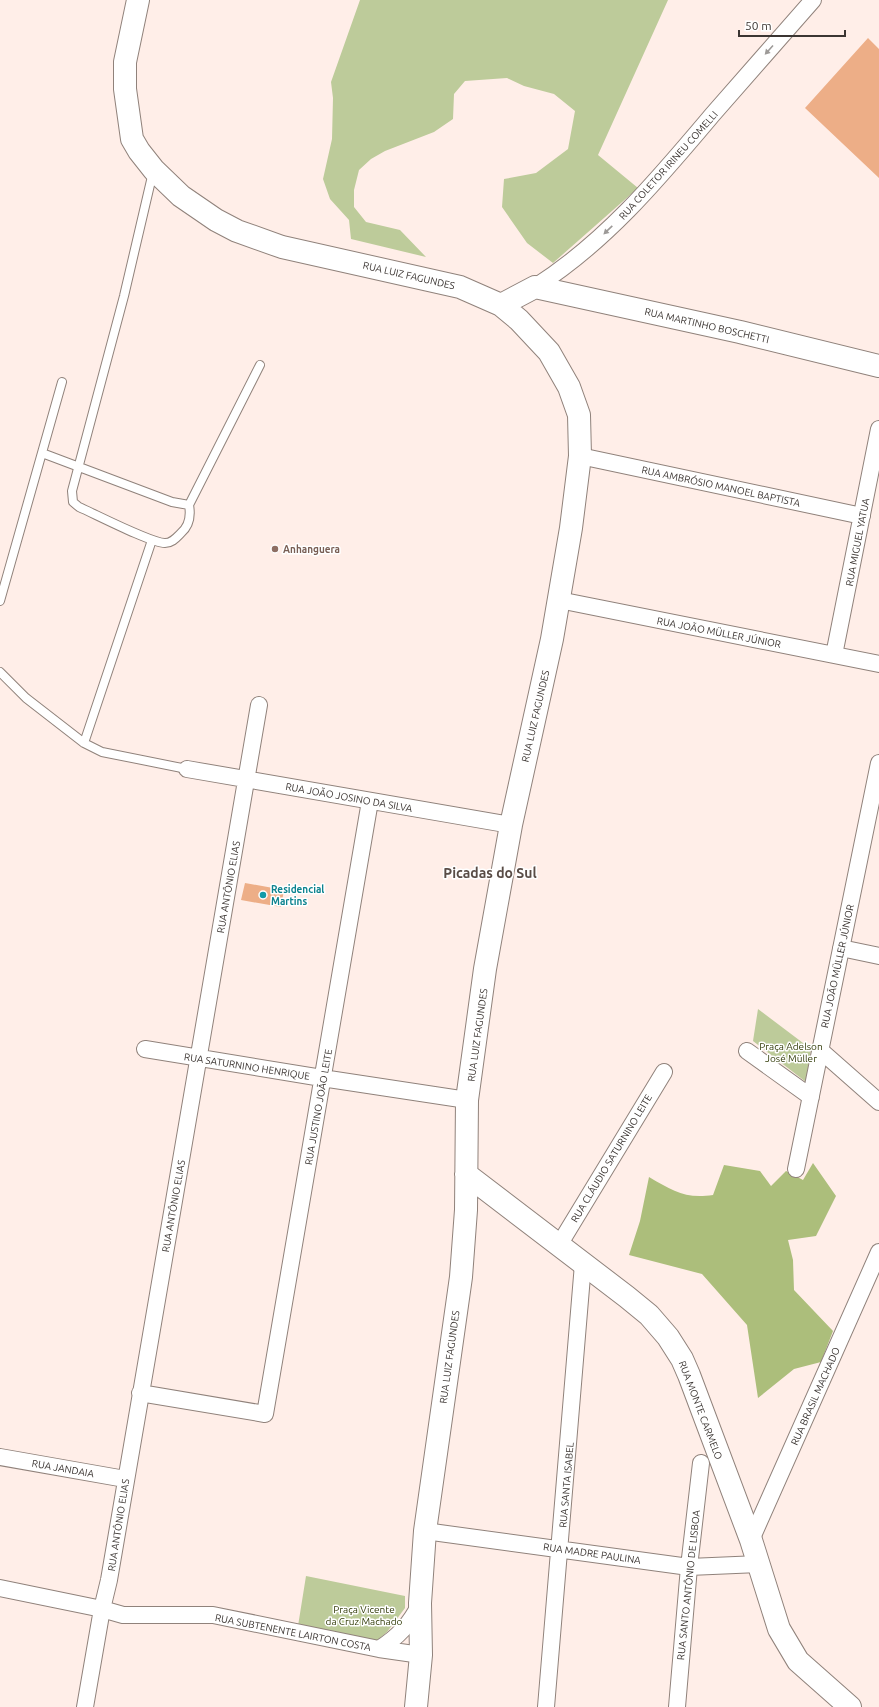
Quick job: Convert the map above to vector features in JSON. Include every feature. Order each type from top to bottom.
[{"type":"main road","name":"RUA LUIZ FAGUNDES","points":[[138,0],[125,62],[125,89],[132,139],[139,152],[154,170],[181,196],[216,220],[249,236],[282,247],[460,287],[501,305],[520,320],[549,352],[569,387],[579,415],[580,456],[571,528],[552,639],[511,825],[485,969],[467,1100],[466,1210],[461,1277],[426,1531],[420,1603],[421,1655],[416,1707]]},
{"type":"main road","name":"RUA COLETOR IRINEU COMELLI","points":[[501,305],[535,287]]},
{"type":"main road","name":"RUA MARTINHO BOSCHETTI","points":[[535,287],[740,332],[879,366]]},
{"type":"main road","name":"RUA MONTE CARMELO","points":[[466,1174],[649,1315],[675,1348],[682,1359],[698,1396],[759,1564],[779,1629],[798,1662],[850,1707]]},
{"type":"street","name":"RUA COLETOR IRINEU COMELLI","points":[[535,287],[558,273],[582,254],[625,213],[667,168],[813,0]]},
{"type":"street","name":"RUA MIGUEL YATUA","points":[[834,655],[879,429]]},
{"type":"street","name":"RUA AMBRÓSIO MANOEL BAPTISTA","points":[[580,456],[862,516]]},
{"type":"street","name":"RUA JOÃO MÜLLER JÚNIOR","points":[[559,600],[879,664]]},
{"type":"street","name":"RUA ANTÔNIO ELIAS","points":[[85,1707],[102,1609],[109,1580],[125,1479],[259,705]]},
{"type":"street","name":"RUA JOÃO MÜLLER JÚNIOR","points":[[796,1169],[841,948],[876,795],[879,763]]},
{"type":"street","name":"RUA JOÃO JOSINO DA SILVA","points":[[187,769],[511,825]]},
{"type":"street","name":"RUA JUSTINO JOÃO LEITE","points":[[140,1392],[265,1414],[370,801]]},
{"type":"street","points":[[841,948],[879,956]]},
{"type":"street","name":"RUA SATURNINO HENRIQUE","points":[[145,1049],[467,1100]]},
{"type":"street","points":[[820,1050],[879,1102]]},
{"type":"street","points":[[747,1051],[811,1097]]},
{"type":"street","name":"RUA CLÁUDIO SATURNINO LEITE","points":[[559,1245],[664,1072]]},
{"type":"street","name":"RUA BRASIL MACHADO","points":[[750,1540],[879,1252]]},
{"type":"street","name":"RUA SANTA ISABEL","points":[[546,1707],[583,1264]]},
{"type":"street","name":"RUA JANDAIA","points":[[0,1457],[125,1479]]},
{"type":"street","name":"RUA SANTO ANTÔNIO DE LISBOA","points":[[677,1707],[689,1567],[701,1463]]},
{"type":"street","name":"RUA MADRE PAULINA","points":[[426,1531],[560,1548],[689,1567],[759,1564]]},
{"type":"street","name":"RUA SUBTENENTE LAIRTON COSTA","points":[[0,1588],[102,1609],[123,1615],[213,1615],[379,1649],[421,1655]]},
{"type":"street","points":[[379,1649],[394,1640],[405,1628],[420,1603]]},
{"type":"lane","points":[[154,170],[124,296],[72,491],[73,502],[79,507],[152,540],[165,543],[174,540],[186,528],[190,513],[189,506],[260,365]]},
{"type":"lane","points":[[0,601],[62,382]]},
{"type":"lane","points":[[42,453],[78,468],[172,502],[189,506]]},
{"type":"lane","points":[[84,743],[152,540]]},
{"type":"lane","points":[[0,672],[26,698],[84,743],[102,752],[187,769]]},
{"type":"green space","points":[[360,0],[668,0],[598,155],[638,188],[553,263],[527,243],[502,207],[504,179],[536,173],[568,149],[575,111],[554,94],[524,86],[507,78],[465,81],[454,94],[453,119],[434,132],[385,151],[371,159],[359,170],[354,190],[354,207],[366,222],[400,230],[426,257],[351,239],[349,220],[330,199],[323,179],[332,139],[333,98],[331,82]]},
{"type":"green space","name":"Praça Adelson José Müller","points":[[758,1009],[811,1049],[806,1082],[753,1041]]},
{"type":"green space","points":[[813,1163],[836,1196],[816,1236],[788,1240],[793,1260],[794,1290],[833,1331],[821,1362],[794,1369],[758,1398],[747,1325],[702,1274],[629,1255],[640,1221],[649,1177],[680,1193],[703,1196],[713,1195],[724,1165],[760,1171],[771,1186],[786,1171],[803,1180]]},
{"type":"green space","name":"Praça Vicente da Cruz Machado","points":[[306,1576],[405,1596],[405,1608],[387,1632],[373,1644],[298,1626]]},
{"type":"building","points":[[868,38],[879,49],[879,178],[805,108]]},
{"type":"building","name":"Residencial Martins","points":[[245,883],[284,890],[281,907],[241,900]]},
{"type":"place","name":"Anhanguera","points":[[275,549]]},
{"type":"place","name":"Residencial Martins","points":[[263,895]]},
{"type":"district","name":"Picadas do Sul","points":[[490,873]]}]
